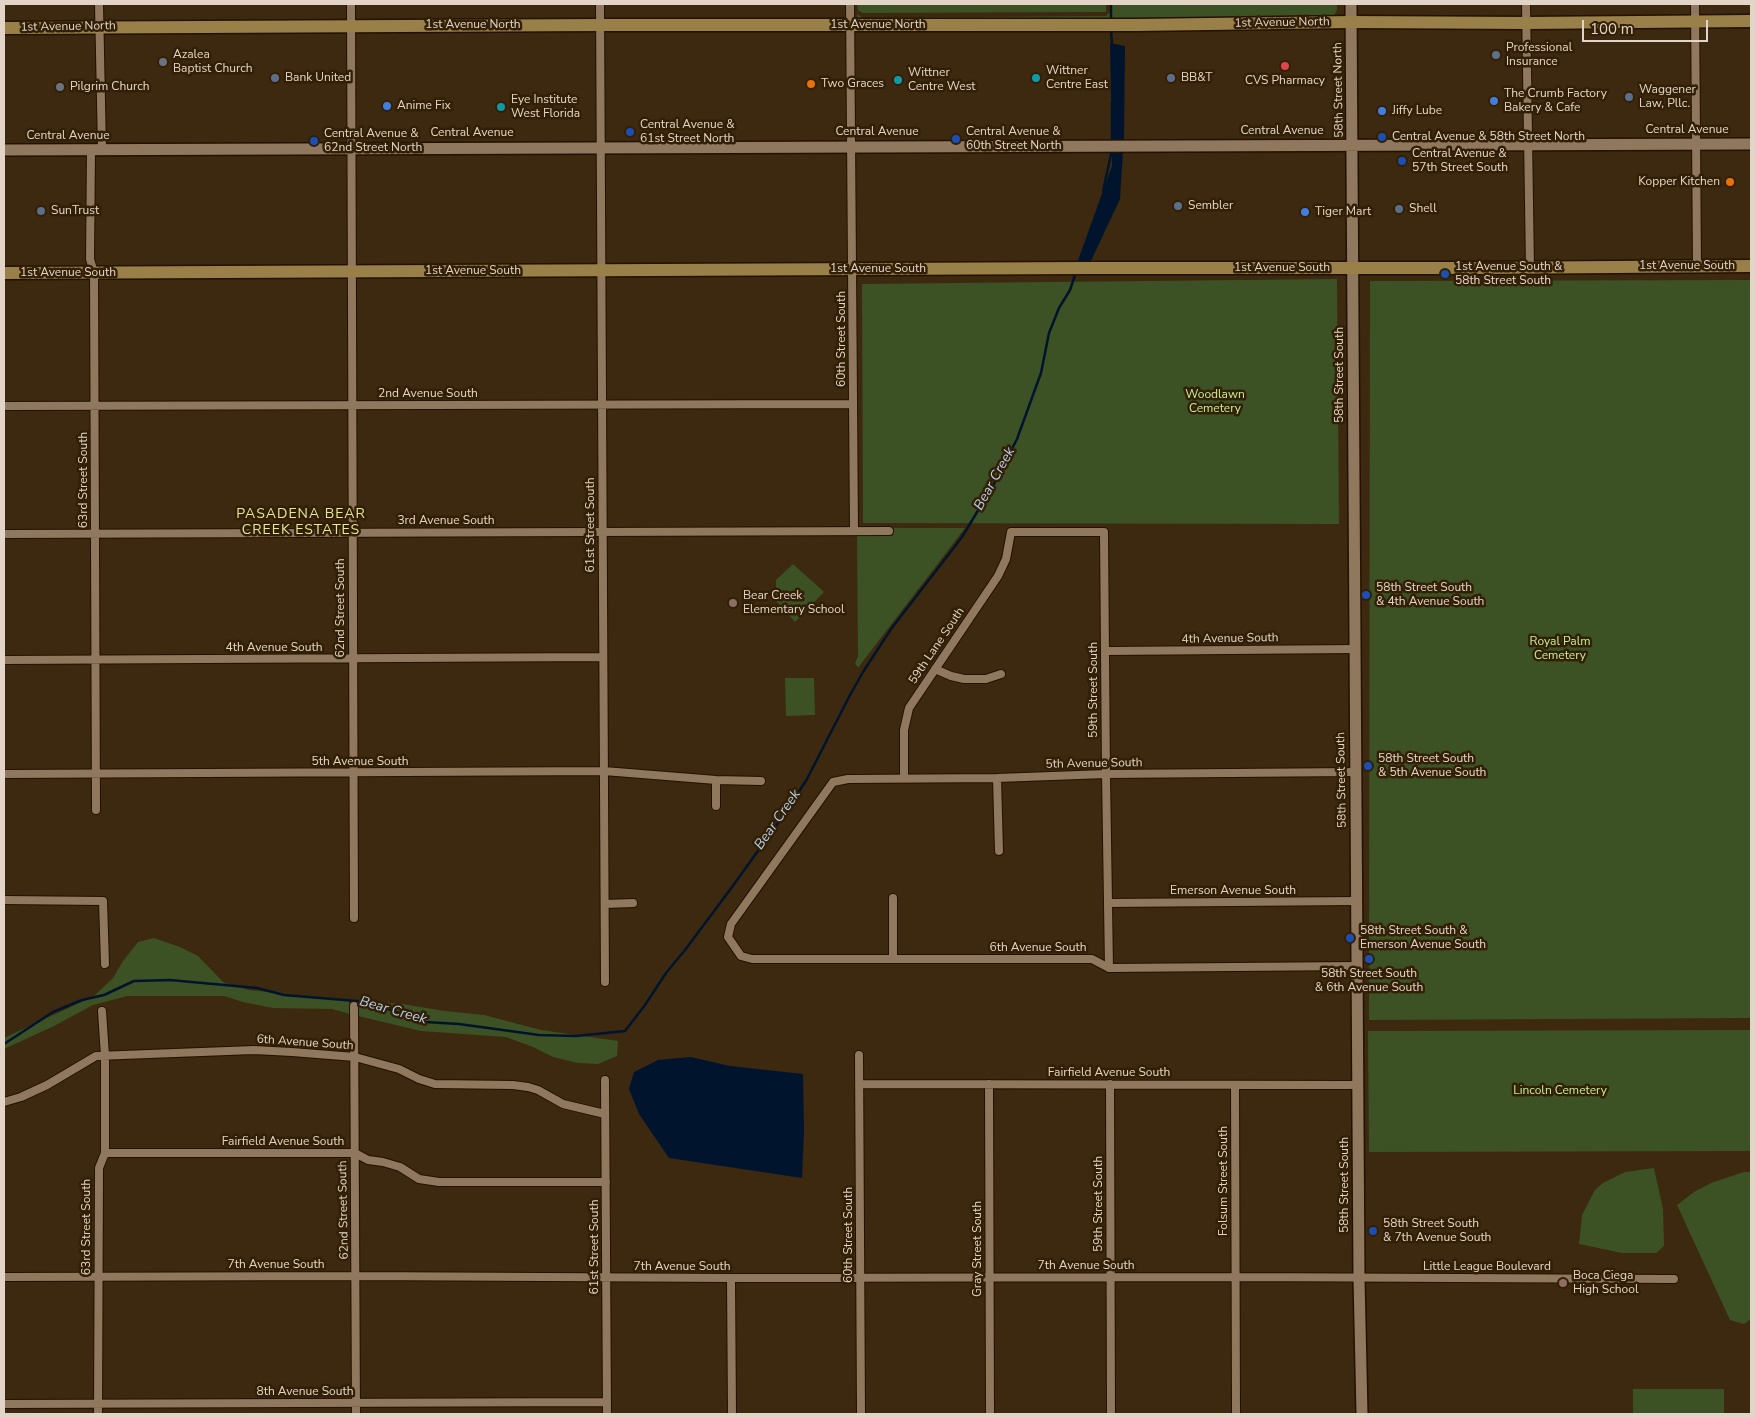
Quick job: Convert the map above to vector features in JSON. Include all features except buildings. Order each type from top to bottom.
[{"type":"main road","name":"58th Street North","points":[[1351,4],[1353,145]]},
{"type":"main road","name":"1st Avenue North","points":[[4,28],[99,26],[1125,25],[1352,22],[1751,21]]},
{"type":"main road","name":"Central Avenue","points":[[4,150],[1751,144]]},
{"type":"main road","name":"58th Street South","points":[[1353,145],[1354,649],[1359,1278],[1362,1414]]},
{"type":"main road","name":"1st Avenue South","points":[[4,274],[1751,266]]},
{"type":"street","name":"63rd Street South","points":[[96,810],[94,273],[90,259],[96,150],[99,4]]},
{"type":"street","name":"62nd Street South","points":[[351,4],[354,918]]},
{"type":"street","name":"61st Street South","points":[[600,4],[603,271],[605,982]]},
{"type":"street","name":"60th Street South","points":[[850,4],[854,531]]},
{"type":"street","points":[[1526,4],[1530,268]]},
{"type":"street","points":[[1695,4],[1697,266]]},
{"type":"street","name":"2nd Avenue South","points":[[4,406],[853,404]]},
{"type":"street","name":"3rd Avenue South","points":[[4,534],[889,531]]},
{"type":"street","name":"59th Street South","points":[[1012,532],[1104,532],[1109,968]]},
{"type":"street","name":"59th Lane South","points":[[904,778],[904,730],[909,708],[998,576],[1006,559],[1012,532]]},
{"type":"street","name":"4th Avenue South","points":[[1106,651],[1354,649]]},
{"type":"street","name":"4th Avenue South","points":[[4,660],[604,657]]},
{"type":"street","points":[[935,669],[964,679],[986,679],[1001,674]]},
{"type":"street","name":"5th Avenue South","points":[[4,774],[354,774],[604,771],[716,780],[761,781]]},
{"type":"street","name":"5th Avenue South","points":[[728,937],[731,924],[832,782],[848,778],[997,778],[1106,774],[1356,772]]},
{"type":"street","points":[[997,778],[998,851]]},
{"type":"street","points":[[716,780],[716,806]]},
{"type":"street","points":[[893,898],[893,959]]},
{"type":"street","points":[[4,900],[102,900],[105,964]]},
{"type":"street","name":"Emerson Avenue South","points":[[1109,903],[1357,901]]},
{"type":"street","points":[[605,904],[633,903]]},
{"type":"street","name":"6th Avenue South","points":[[728,937],[741,956],[752,959],[1092,959],[1109,968],[1358,966]]},
{"type":"street","name":"62nd Street South","points":[[354,1006],[356,1414]]},
{"type":"street","name":"63rd Street South","points":[[98,1414],[99,1168],[104,1154],[105,1056],[102,1011]]},
{"type":"street","name":"6th Avenue South","points":[[4,1102],[47,1085],[96,1056],[254,1050],[355,1057],[399,1069],[419,1079],[435,1084],[513,1085],[528,1087],[538,1090],[563,1104],[605,1114]]},
{"type":"street","name":"60th Street South","points":[[859,1056],[861,1414]]},
{"type":"street","name":"61st Street South","points":[[605,1080],[606,1414]]},
{"type":"street","name":"Fairfield Avenue South","points":[[860,1084],[1358,1085]]},
{"type":"street","name":"Gray Street South","points":[[989,1084],[990,1414]]},
{"type":"street","name":"59th Street South","points":[[1110,1084],[1111,1414]]},
{"type":"street","name":"Folsum Street South","points":[[1235,1085],[1236,1414]]},
{"type":"street","name":"Fairfield Avenue South","points":[[104,1154],[355,1154],[368,1160],[400,1167],[419,1179],[439,1182],[606,1182]]},
{"type":"street","name":"7th Avenue South","points":[[4,1277],[1359,1278]]},
{"type":"street","points":[[731,1278],[732,1414]]},
{"type":"street","name":"Little League Boulevard","points":[[1359,1278],[1674,1279]]},
{"type":"street","name":"8th Avenue South","points":[[4,1404],[606,1402]]},
{"type":"green space","points":[[857,4],[1106,4],[1106,12],[863,13],[858,10]]},
{"type":"green space","points":[[1337,4],[1337,10],[1333,17],[1232,19],[858,19],[857,14],[863,18],[1106,16],[1110,12],[1110,5]]},
{"type":"green space","name":"Woodlawn Cemetery","points":[[1337,279],[1339,524],[863,523],[862,284]]},
{"type":"green space","name":"Royal Palm Cemetery","points":[[1751,280],[1751,1018],[1369,1020],[1370,281]]},
{"type":"green space","points":[[894,528],[965,528],[857,669],[858,667],[855,664],[858,656],[857,536],[893,536]]},
{"type":"green space","points":[[793,564],[824,592],[795,622],[776,601],[776,580]]},
{"type":"green space","points":[[785,678],[814,678],[815,715],[786,716]]},
{"type":"green space","points":[[154,938],[180,947],[198,956],[224,983],[249,990],[353,1001],[349,1001],[350,1014],[332,1009],[273,1008],[224,996],[127,996],[93,1005],[52,1027],[4,1049],[4,1038],[94,996],[113,978],[138,942]]},
{"type":"green space","points":[[358,1001],[402,1004],[484,1015],[541,1030],[618,1041],[617,1056],[598,1064],[578,1063],[553,1057],[506,1037],[421,1031],[358,1016]]},
{"type":"green space","name":"Lincoln Cemetery","points":[[1751,1030],[1751,1151],[1369,1152],[1368,1031]]},
{"type":"green space","points":[[1654,1168],[1663,1209],[1664,1246],[1656,1253],[1622,1253],[1579,1244],[1582,1215],[1595,1190],[1603,1183],[1625,1172]]},
{"type":"green space","points":[[1744,1172],[1751,1172],[1751,1319],[1744,1324],[1730,1320],[1677,1205],[1694,1192],[1711,1183]]},
{"type":"green space","points":[[1633,1389],[1724,1389],[1724,1414],[1633,1414]]},
{"type":"water","points":[[1110,43],[1125,46],[1124,141],[1112,141]]},
{"type":"water","points":[[1112,151],[1123,151],[1120,199],[1090,263],[1077,263],[1112,166]]},
{"type":"water","points":[[691,1057],[730,1066],[803,1074],[804,1131],[802,1178],[669,1158],[639,1114],[629,1089],[634,1072],[658,1060]]},
{"type":"waterway","name":"Bear Creek","points":[[1111,4],[1111,22]]},
{"type":"waterway","name":"Bear Creek","points":[[1111,30],[1112,45]]},
{"type":"waterway","name":"Bear Creek","points":[[1112,103],[1112,142]]},
{"type":"waterway","name":"Bear Creek","points":[[1103,191],[1112,150]]},
{"type":"waterway","name":"Bear Creek","points":[[4,1044],[53,1012],[82,1000],[104,995],[134,981],[170,980],[257,988],[284,995],[368,1002],[425,1022],[459,1024],[539,1035],[576,1036],[625,1031],[786,812],[807,779],[863,672],[891,629],[962,537],[994,484],[1017,439],[1041,373],[1049,333],[1059,308],[1070,290],[1076,272]]},
{"type":"place","name":"Professional Insurance","points":[[1496,55]]},
{"type":"place","name":"Azalea Baptist Church","points":[[163,62]]},
{"type":"place","name":"CVS Pharmacy","points":[[1285,66]]},
{"type":"place","name":"Bank United","points":[[275,78]]},
{"type":"place","name":"Wittner Centre East","points":[[1036,78]]},
{"type":"place","name":"BB&T","points":[[1171,78]]},
{"type":"place","name":"Wittner Centre West","points":[[898,80]]},
{"type":"place","name":"Two Graces","points":[[811,84]]},
{"type":"place","name":"Pilgrim Church","points":[[60,87]]},
{"type":"place","name":"Waggener Law, Pllc.","points":[[1629,97]]},
{"type":"place","name":"The Crumb Factory Bakery & Cafe","points":[[1494,101]]},
{"type":"place","name":"Anime Fix","points":[[387,106]]},
{"type":"place","name":"Eye Institute West Florida","points":[[501,107]]},
{"type":"place","name":"Jiffy Lube","points":[[1382,111]]},
{"type":"place","name":"Central Avenue & 61st Street North","points":[[630,132]]},
{"type":"place","name":"Central Avenue & 58th Street North","points":[[1382,137]]},
{"type":"place","name":"Central Avenue & 60th Street North","points":[[956,139]]},
{"type":"place","name":"Central Avenue & 62nd Street North","points":[[314,141]]},
{"type":"place","name":"Central Avenue & 57th Street South","points":[[1402,161]]},
{"type":"place","name":"Kopper Kitchen","points":[[1730,182]]},
{"type":"place","name":"Sembler","points":[[1178,206]]},
{"type":"place","name":"Shell","points":[[1399,209]]},
{"type":"place","name":"SunTrust","points":[[41,211]]},
{"type":"place","name":"Tiger Mart","points":[[1305,212]]},
{"type":"place","name":"1st Avenue South & 58th Street South","points":[[1445,274]]},
{"type":"place","name":"58th Street South & 4th Avenue South","points":[[1366,595]]},
{"type":"place","name":"Bear Creek Elementary School","points":[[733,603]]},
{"type":"place","name":"58th Street South & 5th Avenue South","points":[[1368,766]]},
{"type":"place","name":"58th Street South & Emerson Avenue South","points":[[1350,938]]},
{"type":"place","name":"58th Street South & 6th Avenue South","points":[[1369,959]]},
{"type":"place","name":"58th Street South & 7th Avenue South","points":[[1373,1231]]},
{"type":"place","name":"Boca Ciega High School","points":[[1563,1283]]},
{"type":"district","name":"PASADENA BEAR CREEK ESTATES","points":[[301,524]]}]
